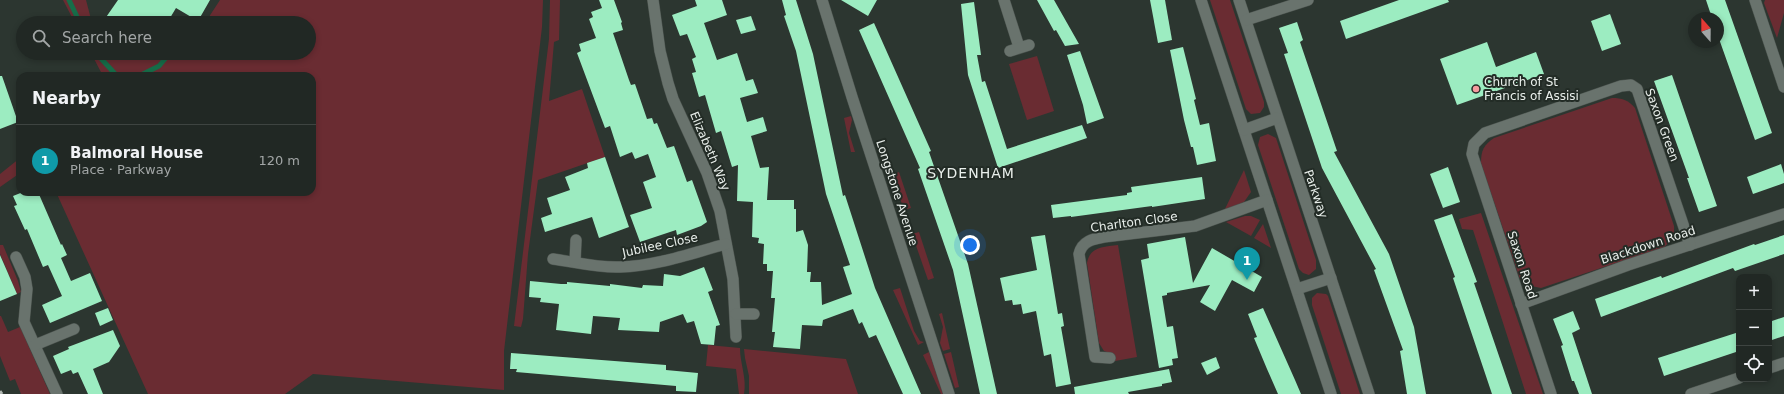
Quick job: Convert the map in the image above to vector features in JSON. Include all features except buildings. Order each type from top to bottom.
[{"type":"street","name":"Elizabeth Way","points":[[653,0],[660,51],[673,99],[715,192],[733,279],[736,337]]},
{"type":"street","name":"Longstone Avenue","points":[[822,0],[852,97],[949,394]]},
{"type":"street","points":[[1004,0],[1020,48]]},
{"type":"street","points":[[1201,0],[1331,394]]},
{"type":"street","name":"Parkway","points":[[1239,0],[1369,394]]},
{"type":"street","points":[[1246,20],[1308,0]]},
{"type":"street","points":[[1755,0],[1784,87]]},
{"type":"street","name":"Saxon Green","points":[[1474,144],[1485,133],[1621,86],[1631,85],[1637,89],[1690,245]]},
{"type":"street","points":[[1244,130],[1277,118]]},
{"type":"street","name":"Saxon Road","points":[[1474,144],[1472,154],[1551,394]]},
{"type":"street","name":"Charlton Close","points":[[1110,358],[1095,357],[1079,254],[1084,244],[1093,239],[1104,237],[1195,226],[1267,200]]},
{"type":"street","name":"Blackdown Road","points":[[1521,304],[1587,279],[1784,214]]},
{"type":"street","points":[[574,262],[576,240]]},
{"type":"street","name":"Jubilee Close","points":[[553,259],[610,267],[640,265],[726,244]]},
{"type":"street","points":[[16,257],[27,289],[24,322],[56,394]]},
{"type":"street","points":[[1297,289],[1331,278]]},
{"type":"street","points":[[736,314],[754,314]]},
{"type":"street","points":[[35,345],[74,329]]},
{"type":"street","points":[[1772,367],[1784,363]]},
{"type":"street","points":[[1690,394],[1736,379]]},
{"type":"shaded area","points":[[63,0],[86,0],[90,16],[71,16]]},
{"type":"shaded area","points":[[220,0],[543,0],[542,27],[504,351],[504,390],[313,374],[285,394],[148,394],[58,196],[316,196],[316,72],[101,72],[95,60],[316,60],[316,16],[210,16]]},
{"type":"shaded area","points":[[550,0],[560,0],[559,40],[554,42],[549,101],[582,89],[605,157],[538,180],[528,254],[523,319],[521,327],[514,326],[549,39]]},
{"type":"shaded area","points":[[1210,0],[1230,0],[1264,102],[1264,107],[1260,113],[1251,114],[1246,109]]},
{"type":"shaded area","points":[[1765,0],[1784,0],[1784,13],[1777,38],[1764,3]]},
{"type":"shaded area","points":[[1037,56],[1054,111],[1027,120],[1009,64]]},
{"type":"shaded area","points":[[1612,98],[1625,100],[1635,108],[1674,226],[1672,238],[1664,247],[1541,288],[1526,285],[1520,279],[1481,163],[1484,148],[1494,138]]},
{"type":"shaded area","points":[[851,116],[852,120],[849,133],[855,152],[851,152],[844,118]]},
{"type":"shaded area","points":[[1268,134],[1276,138],[1316,260],[1316,269],[1309,275],[1303,273],[1299,269],[1258,145],[1260,137]]},
{"type":"shaded area","points":[[16,161],[16,176],[0,187],[0,174]]},
{"type":"shaded area","points":[[1244,170],[1251,192],[1244,202],[1224,211]]},
{"type":"shaded area","points":[[899,172],[911,208],[904,210],[892,175]]},
{"type":"shaded area","points":[[1481,213],[1543,394],[1526,394],[1473,230],[1462,229],[1459,219]]},
{"type":"shaded area","points":[[1245,216],[1251,216],[1260,220],[1251,236],[1226,222]]},
{"type":"shaded area","points":[[1263,224],[1271,248],[1254,238]]},
{"type":"shaded area","points":[[919,232],[934,278],[928,280],[912,234]]},
{"type":"shaded area","points":[[0,245],[3,245],[18,281],[21,292],[17,294],[0,254]]},
{"type":"shaded area","points":[[1118,245],[1137,357],[1115,361],[1115,355],[1104,351],[1099,343],[1087,263],[1091,253],[1094,250]]},
{"type":"shaded area","points":[[900,288],[914,331],[920,341],[924,342],[918,345],[893,290]]},
{"type":"shaded area","points":[[1317,293],[1326,294],[1328,296],[1360,394],[1341,394],[1312,305],[1312,298]]},
{"type":"shaded area","points":[[942,313],[950,349],[943,351],[940,343],[943,327],[939,314]]},
{"type":"shaded area","points":[[0,316],[8,332],[20,327],[50,394],[21,394],[15,379],[10,381],[0,356]]},
{"type":"shaded area","points":[[708,345],[740,348],[745,382],[744,394],[739,394],[736,369],[706,366]]},
{"type":"shaded area","points":[[744,349],[846,359],[858,394],[749,394],[749,376]]},
{"type":"shaded area","points":[[929,352],[943,394],[941,394],[923,355]]},
{"type":"shaded area","points":[[951,352],[959,387],[955,388],[944,354]]},
{"type":"waterway","points":[[69,0],[77,16]]},
{"type":"waterway","points":[[102,60],[113,72]]},
{"type":"waterway","points":[[147,72],[159,66],[164,60]]},
{"type":"place","name":"Church of St Francis of Assisi","points":[[1476,89]]},
{"type":"place","name":"Balmoral House","points":[[1247,280]]},
{"type":"district","name":"SYDENHAM","points":[[971,173]]}]
